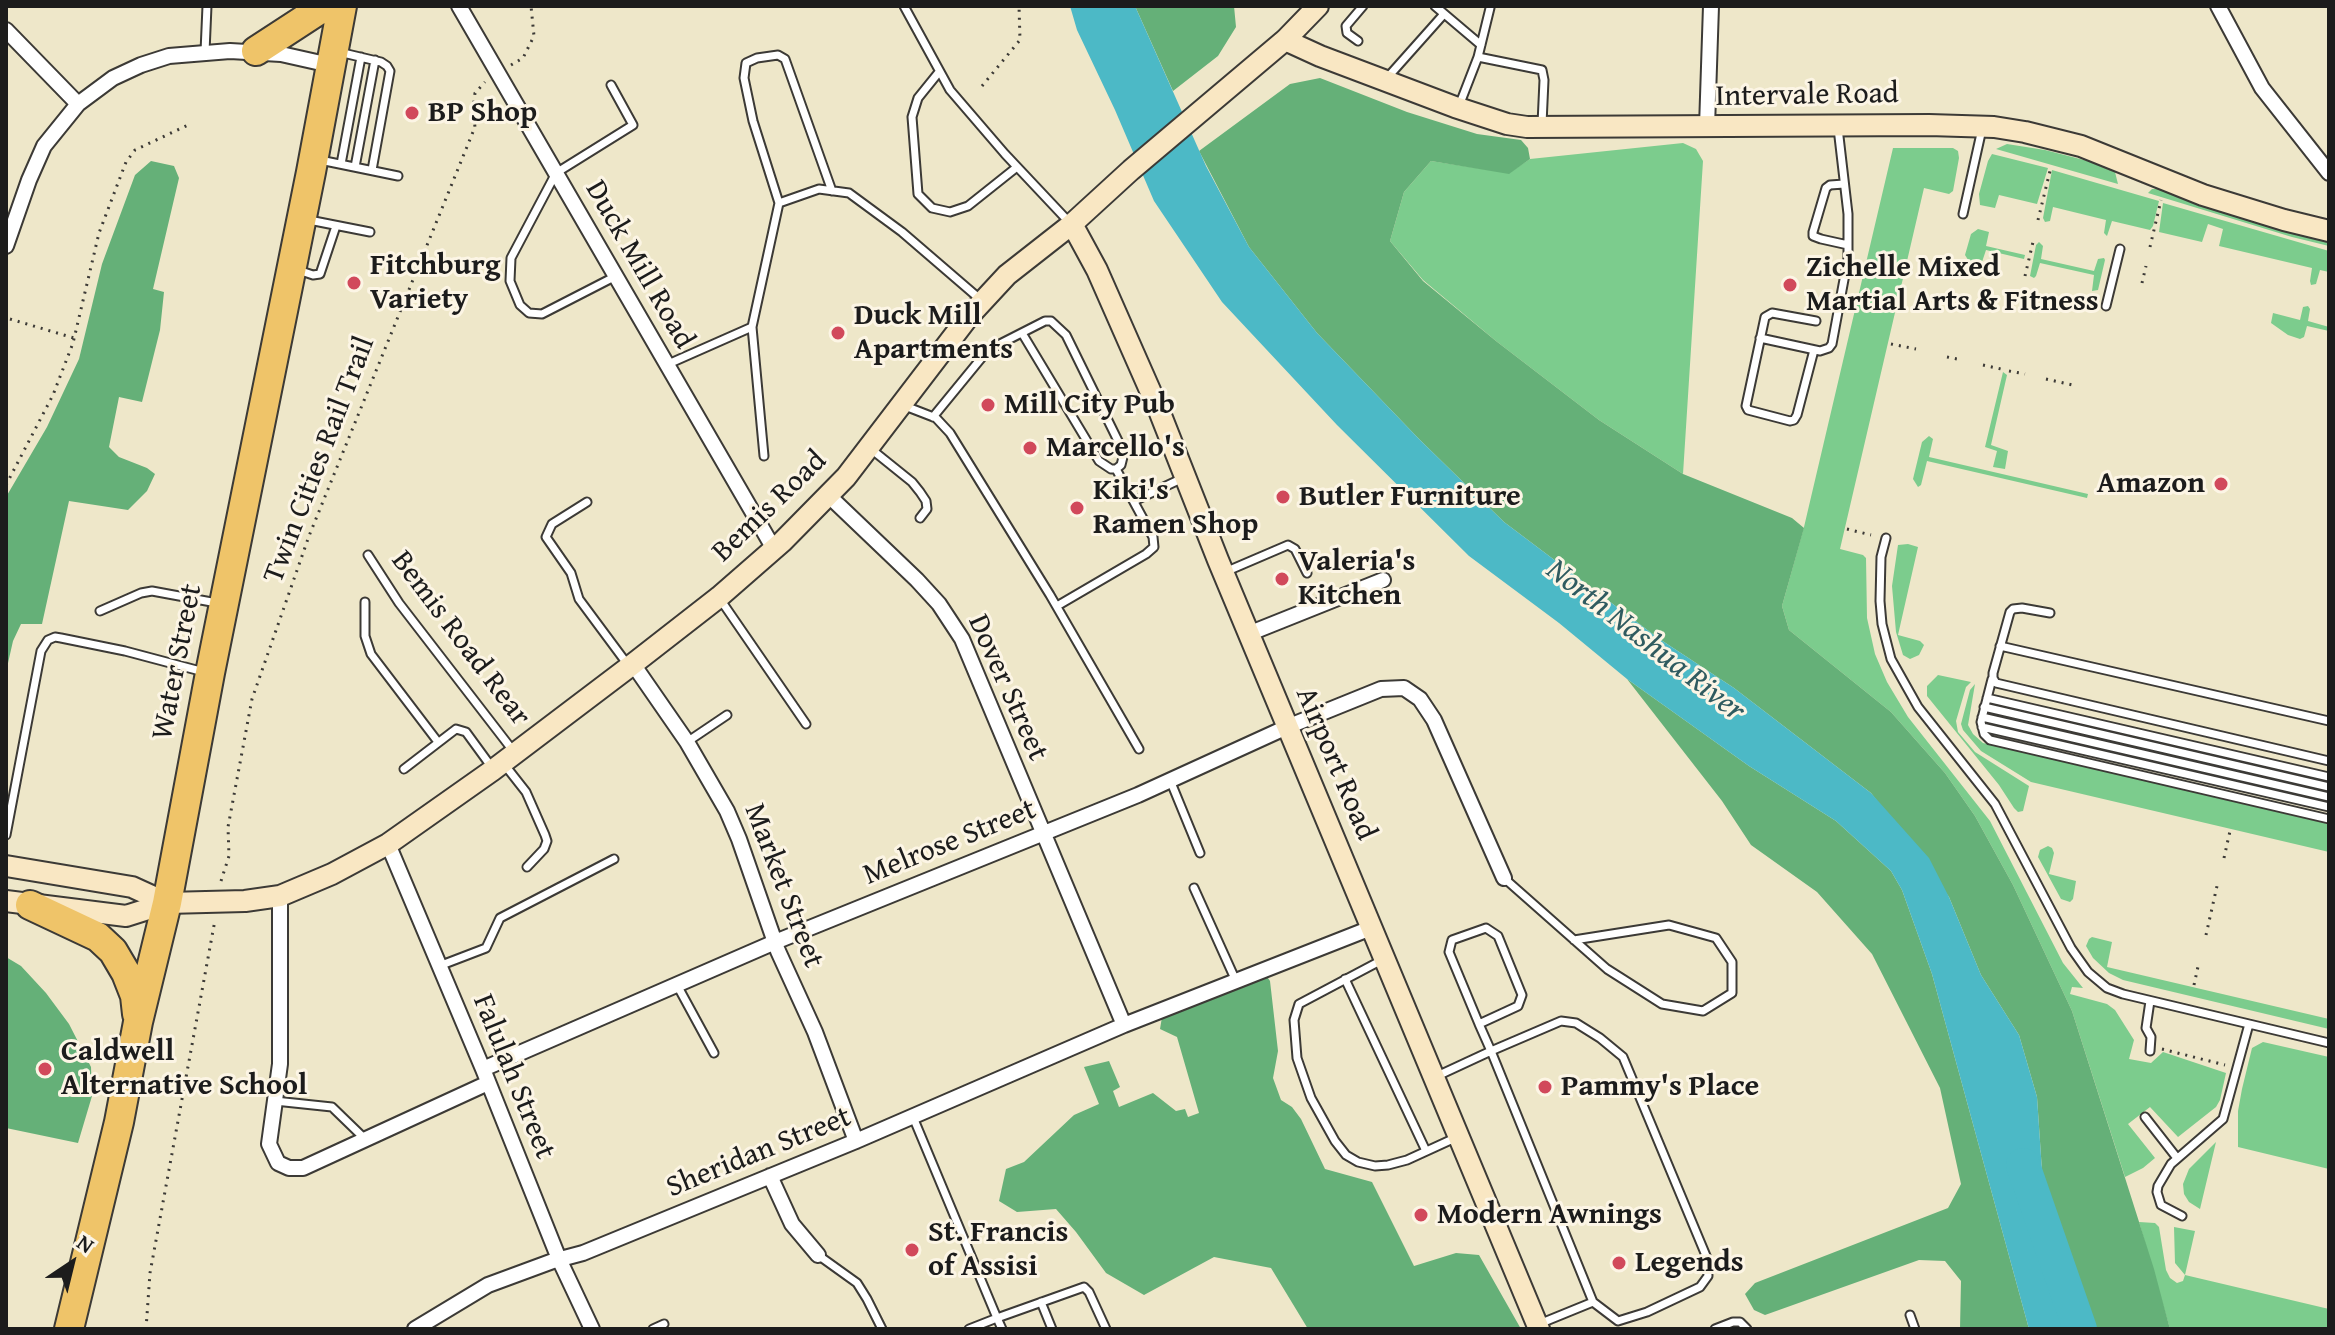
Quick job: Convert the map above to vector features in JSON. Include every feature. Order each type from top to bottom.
[{"type":"highway","points":[[256,51],[325,6]]},
{"type":"highway","name":"Water Street","points":[[69,1329],[167,903],[223,604],[302,218],[327,161],[331,58],[342,6]]},
{"type":"highway","points":[[18,903],[98,937],[113,951],[135,996],[138,1022]]},
{"type":"main road","name":"Bemis Road","points":[[167,903],[245,901],[280,896],[332,874],[388,844],[631,666],[774,549],[846,477],[969,316],[1007,275],[1072,224],[1285,40],[1318,6]]},
{"type":"main road","name":"Intervale Road","points":[[1285,40],[1385,81],[1507,124],[1982,127],[2025,132],[2081,146],[2203,195],[2329,231]]},
{"type":"main road","name":"Airport Road","points":[[1072,224],[1160,413],[1248,634],[1538,1327]]},
{"type":"main road","points":[[6,866],[132,887],[167,903]]},
{"type":"main road","points":[[18,903],[126,916],[167,903]]},
{"type":"street","name":"Duck Mill Road","points":[[459,6],[774,549]]},
{"type":"street","points":[[1707,127],[1711,6]]},
{"type":"street","points":[[2218,6],[2262,88],[2329,173]]},
{"type":"street","points":[[6,30],[78,104]]},
{"type":"street","points":[[6,246],[44,146],[78,104],[106,82],[169,56],[205,52],[256,51],[331,58]]},
{"type":"street","name":"Dover Street","points":[[828,495],[917,580],[939,604],[962,639],[1124,1025]]},
{"type":"street","points":[[1248,634],[1383,580]]},
{"type":"street","name":"Market Street","points":[[631,666],[687,742],[727,811],[775,942],[815,1032],[856,1141]]},
{"type":"street","name":"Melrose Street","points":[[275,1101],[269,1144],[278,1163],[289,1168],[303,1168],[485,1076],[677,985],[1381,689],[1404,688],[1420,699],[1430,714],[1504,878]]},
{"type":"street","name":"Falulah Street","points":[[388,844],[559,1259],[592,1329]]},
{"type":"street","points":[[275,1101],[280,1064],[280,896]]},
{"type":"street","name":"Sheridan Street","points":[[415,1329],[488,1285],[583,1253],[913,1117],[1124,1025],[1371,928]]},
{"type":"street","points":[[770,1176],[792,1224],[818,1255]]},
{"type":"lane","points":[[205,52],[207,6]]},
{"type":"lane","points":[[904,6],[950,90],[1072,224]]},
{"type":"lane","points":[[1358,41],[1345,30],[1347,22],[1362,6]]},
{"type":"lane","points":[[1435,6],[1481,45]]},
{"type":"lane","points":[[1458,108],[1478,57],[1490,8]]},
{"type":"lane","points":[[1385,81],[1444,14]]},
{"type":"lane","points":[[764,456],[752,327],[779,203],[753,121],[744,78],[746,63],[778,55],[785,59],[832,191]]},
{"type":"lane","points":[[361,57],[327,161],[398,176]]},
{"type":"lane","points":[[1478,57],[1542,70],[1542,126]]},
{"type":"lane","points":[[331,58],[375,60],[390,71],[372,170]]},
{"type":"lane","points":[[355,167],[375,60]]},
{"type":"lane","points":[[939,72],[918,98],[912,117],[918,194],[932,208],[950,212],[968,206],[1017,167]]},
{"type":"lane","points":[[611,85],[633,125],[556,173],[511,258],[510,281],[520,305],[529,313],[542,314],[616,276]]},
{"type":"lane","points":[[1760,338],[1814,350],[1825,350],[1832,344],[1845,279],[1848,245],[1837,126]]},
{"type":"lane","points":[[1963,214],[1982,127]]},
{"type":"lane","points":[[1844,184],[1826,188],[1813,236],[1848,245]]},
{"type":"lane","points":[[779,203],[819,189],[849,193],[902,232],[982,301]]},
{"type":"lane","points":[[302,218],[370,232]]},
{"type":"lane","points":[[292,268],[313,275],[320,274],[336,226]]},
{"type":"lane","points":[[2106,306],[2120,249]]},
{"type":"lane","points":[[1814,350],[1794,420],[1751,412],[1746,406],[1765,317],[1772,313],[1816,321]]},
{"type":"lane","points":[[933,417],[992,348],[1045,321],[1051,321],[1066,335],[1124,453],[1123,461],[1116,469]]},
{"type":"lane","points":[[666,365],[752,327]]},
{"type":"lane","points":[[1022,333],[1099,461],[1116,469]]},
{"type":"lane","points":[[902,404],[933,417],[950,433],[1057,606],[1139,749]]},
{"type":"lane","points":[[870,447],[920,492],[927,509],[920,518]]},
{"type":"lane","points":[[1057,606],[1151,550],[1153,537],[1116,469]]},
{"type":"lane","points":[[1134,501],[1185,477]]},
{"type":"lane","points":[[587,502],[552,524],[546,537],[571,573],[579,599],[631,666]]},
{"type":"lane","points":[[1886,538],[1879,576],[1882,624],[1891,659],[1918,707],[1995,804],[2079,962],[2107,988],[2329,1043]]},
{"type":"lane","points":[[1223,573],[1288,545],[1295,549],[1307,573]]},
{"type":"lane","name":"Bemis Road Rear","points":[[368,555],[504,762]]},
{"type":"lane","points":[[100,611],[152,591],[223,604]]},
{"type":"lane","points":[[719,597],[806,724]]},
{"type":"lane","points":[[365,602],[365,636],[371,654],[438,742]]},
{"type":"lane","points":[[2050,613],[2022,608],[2013,609],[2007,616],[1982,717],[1986,738],[2329,819]]},
{"type":"lane","points":[[6,835],[41,651],[48,640],[61,638],[112,648],[210,673]]},
{"type":"lane","points":[[2000,646],[2329,721]]},
{"type":"lane","points":[[1993,678],[2002,685],[2329,761]]},
{"type":"lane","points":[[1987,698],[2329,777]]},
{"type":"lane","points":[[1984,707],[2329,787]]},
{"type":"lane","points":[[687,742],[727,715]]},
{"type":"lane","points":[[1982,717],[2329,797]]},
{"type":"lane","points":[[1982,727],[2329,807]]},
{"type":"lane","points":[[404,769],[456,729],[462,730],[504,762],[526,792],[547,841],[544,849],[527,867]]},
{"type":"lane","points":[[1170,780],[1200,853]]},
{"type":"lane","points":[[439,966],[486,948],[500,918],[614,859]]},
{"type":"lane","points":[[1504,878],[1574,940],[1607,969],[1662,1004],[1703,1011],[1732,993],[1732,962],[1716,938],[1669,925],[1574,940]]},
{"type":"lane","points":[[1194,888],[1236,981]]},
{"type":"lane","points":[[1434,1078],[1491,1051],[1561,1021],[1576,1023],[1600,1038],[1623,1057],[1707,1258],[1708,1276],[1700,1287],[1647,1312],[1618,1321],[1593,1302],[1491,1051],[1479,1024],[1449,952],[1452,940],[1486,928],[1498,936],[1522,995],[1518,1006],[1479,1024]]},
{"type":"lane","points":[[1384,959],[1299,1004],[1295,1012],[1297,1058],[1311,1098],[1335,1141],[1346,1155],[1358,1162],[1388,1165],[1407,1160],[1458,1136]]},
{"type":"lane","points":[[1345,979],[1426,1151]]},
{"type":"lane","points":[[677,985],[714,1053]]},
{"type":"lane","points":[[2150,1001],[2146,1028],[2151,1037],[2150,1049]]},
{"type":"lane","points":[[2182,1216],[2161,1205],[2157,1192],[2164,1172],[2223,1119],[2249,1024]]},
{"type":"lane","points":[[275,1101],[332,1107],[365,1139]]},
{"type":"lane","points":[[913,1117],[1002,1329]]},
{"type":"lane","points":[[2145,1117],[2177,1158]]},
{"type":"lane","points":[[818,1255],[857,1283],[882,1329]]},
{"type":"lane","points":[[969,1329],[1084,1287],[1106,1329]]},
{"type":"lane","points":[[1041,1302],[1052,1329]]},
{"type":"lane","points":[[1538,1327],[1593,1302]]},
{"type":"lane","points":[[1910,1315],[1915,1329]]},
{"type":"lane","points":[[1715,1329],[1733,1322],[1740,1322],[1747,1329]]},
{"type":"lane","points":[[653,1329],[664,1324]]},
{"type":"path","points":[[510,66],[523,58],[534,36],[531,6]]},
{"type":"path","points":[[982,86],[1020,40],[1019,6]]},
{"type":"path","name":"Twin Cities Rail Trail","points":[[223,870],[229,856],[228,827],[252,699],[309,536],[475,127],[475,93],[491,78]]},
{"type":"path","points":[[6,485],[53,395],[74,338],[99,233],[126,162],[135,150],[188,125]]},
{"type":"path","points":[[2038,220],[2051,167]]},
{"type":"path","points":[[2150,247],[2161,200]]},
{"type":"path","points":[[2025,276],[2033,242]]},
{"type":"path","points":[[2142,283],[2146,266]]},
{"type":"path","points":[[10,319],[74,338]]},
{"type":"path","points":[[1891,344],[1916,349]]},
{"type":"path","points":[[1947,357],[1962,360]]},
{"type":"path","points":[[1983,365],[2001,369]]},
{"type":"path","points":[[2009,371],[2025,374]]},
{"type":"path","points":[[2046,379],[2077,386]]},
{"type":"path","points":[[1847,529],[1871,535]]},
{"type":"path","points":[[2224,858],[2230,831]]},
{"type":"path","points":[[2206,935],[2217,886]]},
{"type":"path","points":[[146,1329],[150,1273],[213,928]]},
{"type":"path","points":[[2194,985],[2199,962]]},
{"type":"path","points":[[2150,1049],[2237,1069]]},
{"type":"green space","points":[[1135,6],[1234,6],[1236,27],[1218,56],[1173,91]]},
{"type":"green space","points":[[1320,78],[1407,112],[1477,134],[1521,140],[1528,148],[1530,159],[1509,174],[1431,161],[1404,192],[1390,241],[1423,281],[1599,420],[1683,474],[1792,518],[1804,528],[1782,606],[1789,630],[1891,712],[1945,773],[1975,816],[2013,885],[2072,1011],[2170,1329],[2090,1329],[2068,1288],[2054,1272],[2036,1217],[2042,1171],[2037,1097],[2019,1035],[1981,975],[1949,897],[1871,793],[1734,688],[1658,638],[1504,522],[1317,333],[1249,247],[1199,151],[1290,84]]},
{"type":"green space","points":[[1683,143],[1696,149],[1703,161],[1683,474],[1599,420],[1496,341],[1423,280],[1390,241],[1404,192],[1431,161],[1509,173],[1530,159]]},
{"type":"green space","points":[[2007,144],[2088,161],[2115,172],[2118,184],[1996,149]]},
{"type":"green space","points":[[1893,148],[1953,148],[1958,151],[1959,158],[1953,191],[1949,194],[1924,188],[1840,549],[1866,558],[1867,618],[1875,654],[1887,682],[1908,717],[1990,821],[2063,963],[2083,988],[2072,987],[2070,994],[2107,1004],[2115,1010],[2134,1040],[2129,1059],[2151,1063],[2163,1052],[2226,1073],[2216,1107],[2178,1137],[2150,1107],[2128,1124],[2155,1158],[2125,1177],[2072,1011],[2013,885],[1975,816],[1945,773],[1891,712],[1789,630],[1782,606],[1804,527]]},
{"type":"green space","points":[[1992,154],[2048,168],[2037,204],[1999,195],[1995,208],[1980,205],[1979,194]]},
{"type":"green space","points":[[151,161],[174,166],[179,178],[153,289],[164,292],[160,330],[142,402],[119,397],[109,447],[119,457],[155,474],[147,491],[128,510],[69,501],[42,624],[21,624],[13,641],[6,672],[6,497],[47,427],[79,359],[102,264],[135,175]]},
{"type":"green space","points":[[2052,170],[2159,201],[2153,226],[2150,230],[2112,221],[2107,236],[2104,233],[2106,220],[2053,207],[2050,221],[2045,222],[2043,218]]},
{"type":"green space","points":[[2152,189],[2329,243],[2329,246],[2148,193]]},
{"type":"green space","points":[[2163,203],[2329,251],[2329,272],[2320,270],[2316,284],[2311,285],[2312,268],[2219,246],[2223,229],[2208,224],[2202,242],[2159,232]]},
{"type":"green space","points":[[1978,229],[1989,232],[1986,246],[2025,255],[2024,259],[1986,250],[1981,265],[1970,263],[1965,255],[1971,234]]},
{"type":"green space","points":[[2039,242],[2043,246],[2041,259],[2094,271],[2098,259],[2104,258],[2098,290],[2092,291],[2094,275],[2040,263],[2036,276],[2030,276]]},
{"type":"green space","points":[[2308,306],[2308,321],[2329,327],[2329,331],[2307,326],[2304,337],[2300,339],[2271,323],[2273,313],[2300,320],[2303,307]]},
{"type":"green space","points":[[2003,372],[2007,375],[1991,445],[2008,451],[2005,469],[1993,467],[1997,451],[1985,447]]},
{"type":"green space","points":[[1929,436],[1933,439],[1929,457],[2088,494],[2087,498],[1927,461],[1918,487],[1913,479],[1922,442]]},
{"type":"green space","points":[[1898,545],[1918,547],[1898,635],[1924,645],[1919,655],[1910,659],[1903,655],[1896,632],[1892,586]]},
{"type":"green space","points":[[1938,675],[1971,682],[1966,687],[1956,721],[1958,732],[1975,752],[2029,786],[2023,811],[2018,812],[2014,808],[1927,696],[1927,686]]},
{"type":"green space","points":[[1627,679],[1749,766],[1836,821],[1891,871],[1902,890],[1932,974],[2029,1329],[1960,1329],[1961,1281],[1945,1261],[1919,1260],[1765,1315],[1754,1310],[1745,1294],[1755,1283],[1948,1208],[1961,1184],[1940,1088],[1872,954],[1817,892],[1751,845],[1722,801]]},
{"type":"green space","points":[[1975,684],[1968,725],[1983,743],[2329,824],[2329,852],[2031,782],[1981,751],[1963,730],[1961,724],[1970,690]]},
{"type":"green space","points":[[2048,846],[2054,853],[2049,874],[2076,881],[2070,902],[2061,899],[2038,857],[2040,850]]},
{"type":"green space","points":[[2092,937],[2112,942],[2107,967],[2329,1019],[2329,1029],[2123,980],[2109,973],[2093,958],[2086,946]]},
{"type":"green space","name":"Caldwell Alternative School","points":[[6,957],[21,966],[46,993],[69,1024],[91,1067],[92,1096],[78,1143],[6,1128]]},
{"type":"green space","points":[[1263,971],[1270,981],[1278,1051],[1273,1078],[1281,1100],[1292,1107],[1301,1119],[1325,1169],[1372,1182],[1414,1266],[1456,1253],[1479,1255],[1521,1329],[1308,1329],[1271,1268],[1214,1257],[1144,1295],[1106,1273],[1056,1209],[1017,1212],[999,1201],[1006,1169],[1024,1162],[1074,1115],[1099,1104],[1084,1067],[1109,1061],[1120,1087],[1113,1091],[1119,1107],[1153,1093],[1176,1111],[1185,1109],[1188,1117],[1199,1113],[1177,1037],[1160,1029],[1163,1011]]},
{"type":"green space","points":[[2263,1042],[2329,1057],[2329,1169],[2238,1147],[2238,1111],[2242,1089],[2252,1048]]},
{"type":"green space","points":[[2216,1142],[2200,1209],[2189,1202],[2183,1184],[2189,1169]]},
{"type":"green space","points":[[2139,1222],[2155,1223],[2159,1227],[2166,1270],[2177,1283],[2183,1281],[2185,1275],[2329,1309],[2329,1329],[2170,1329]]},
{"type":"green space","points":[[2174,1227],[2195,1231],[2185,1275],[2175,1263]]},
{"type":"water","points":[[1070,6],[1135,6],[1206,166],[1249,247],[1317,333],[1419,439],[1504,522],[1658,638],[1734,688],[1871,793],[1929,858],[1949,897],[1981,975],[2019,1035],[2037,1097],[2042,1171],[2036,1217],[2054,1272],[2068,1288],[2090,1329],[2029,1329],[1932,974],[1902,890],[1891,871],[1836,821],[1749,766],[1627,679],[1559,623],[1469,556],[1337,425],[1222,302],[1154,201],[1077,30]]},
{"type":"waterway","name":"North Nashua River","points":[[2023,1165],[2080,1329]]},
{"type":"place","name":"BP Shop","points":[[412,113]]},
{"type":"place","name":"Fitchburg Variety","points":[[354,283]]},
{"type":"place","name":"Zichelle Mixed Martial Arts & Fitness","points":[[1790,285]]},
{"type":"place","name":"Duck Mill Apartments","points":[[838,333]]},
{"type":"place","name":"Mill City Pub","points":[[988,405]]},
{"type":"place","name":"Marcello's","points":[[1030,448]]},
{"type":"place","name":"Amazon","points":[[2221,484]]},
{"type":"place","name":"Butler Furniture","points":[[1283,497]]},
{"type":"place","name":"Kiki's Ramen Shop","points":[[1077,508]]},
{"type":"place","name":"Valeria's Kitchen","points":[[1282,579]]},
{"type":"place","name":"Caldwell Alternative School","points":[[45,1069]]},
{"type":"place","name":"Pammy's Place","points":[[1545,1087]]},
{"type":"place","name":"Modern Awnings","points":[[1421,1215]]},
{"type":"place","name":"St. Francis of Assisi","points":[[912,1250]]},
{"type":"place","name":"Legends","points":[[1619,1263]]}]
